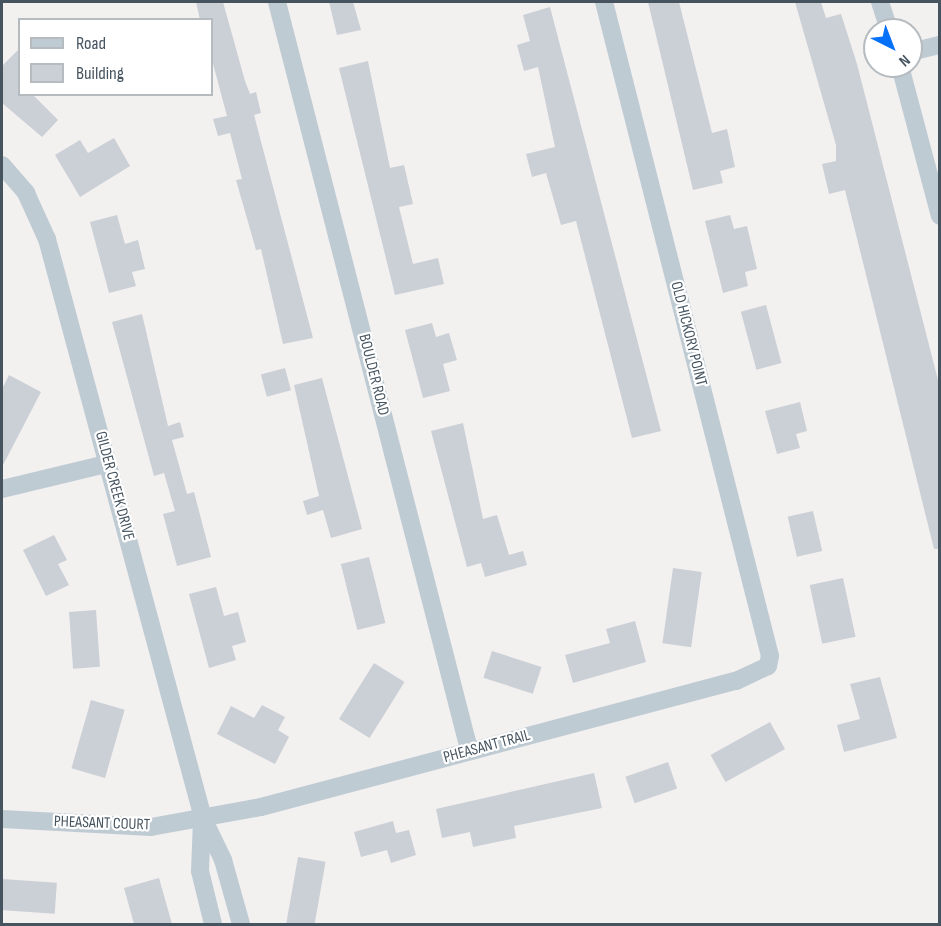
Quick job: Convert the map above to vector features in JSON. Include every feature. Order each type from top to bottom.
[{"type":"street","name":"BOULDER ROAD","points":[[277,2],[469,749]]},
{"type":"street","name":"OLD HICKORY POINT","points":[[604,2],[771,656],[768,666]]},
{"type":"street","points":[[880,2],[885,18]]},
{"type":"street","points":[[923,49],[939,45]]},
{"type":"street","points":[[903,78],[939,216]]},
{"type":"street","name":"GILDER CREEK DRIVE","points":[[2,165],[26,193],[44,229],[202,818],[223,860],[241,924]]},
{"type":"street","points":[[2,489],[106,464]]},
{"type":"street","name":"PHEASANT TRAIL","points":[[202,818],[736,681],[768,666]]},
{"type":"street","name":"GILDER CREEK DRIVE","points":[[202,818],[200,871],[213,924]]},
{"type":"street","name":"PHEASANT COURT","points":[[2,819],[151,827],[202,818]]},
{"type":"building","points":[[196,2],[223,2],[245,81],[250,94],[256,92],[261,113],[254,115],[313,338],[283,344],[261,249],[256,250],[236,180],[242,179],[230,133],[218,136],[213,119],[227,116],[213,64],[213,18],[200,18]]},
{"type":"building","points":[[329,2],[353,2],[361,30],[337,35]]},
{"type":"building","points":[[648,2],[679,2],[712,133],[727,129],[735,167],[720,171],[723,183],[693,190]]},
{"type":"building","points":[[795,2],[821,2],[826,18],[841,14],[857,64],[939,384],[939,549],[934,549],[845,190],[829,194],[822,164],[836,161],[836,145]]},
{"type":"building","points":[[550,7],[661,431],[632,438],[576,221],[561,225],[546,173],[532,177],[526,154],[555,147],[538,67],[524,71],[517,45],[530,41],[523,15]]},
{"type":"building","points":[[18,50],[18,96],[34,96],[58,120],[42,137],[2,103],[2,66]]},
{"type":"building","points":[[368,61],[390,168],[404,165],[413,204],[399,207],[413,264],[438,258],[444,284],[395,295],[339,68]]},
{"type":"building","points":[[114,138],[130,166],[80,197],[55,155],[80,140],[88,153]]},
{"type":"building","points":[[117,215],[125,244],[138,240],[145,269],[132,272],[136,286],[109,293],[90,222]]},
{"type":"building","points":[[730,215],[734,229],[747,226],[757,269],[745,272],[748,286],[723,293],[705,221]]},
{"type":"building","points":[[766,305],[782,363],[756,370],[741,312]]},
{"type":"building","points":[[142,314],[168,426],[180,422],[184,437],[172,440],[187,494],[194,492],[211,557],[177,566],[163,514],[175,511],[164,473],[154,476],[112,322]]},
{"type":"building","points":[[432,323],[436,337],[449,333],[457,360],[443,364],[450,391],[423,398],[405,330]]},
{"type":"building","points":[[285,368],[291,390],[267,397],[261,374]]},
{"type":"building","points":[[9,375],[41,392],[2,467],[2,389]]},
{"type":"building","points":[[322,378],[362,529],[331,538],[323,510],[307,515],[303,501],[319,496],[294,385]]},
{"type":"building","points":[[800,402],[807,431],[796,434],[800,448],[777,454],[765,411]]},
{"type":"building","points":[[463,423],[483,519],[497,515],[509,555],[523,551],[527,565],[485,577],[481,563],[467,567],[431,431]]},
{"type":"building","points":[[813,511],[822,551],[797,557],[788,517]]},
{"type":"building","points":[[54,535],[67,560],[58,564],[69,585],[46,596],[23,550]]},
{"type":"building","points":[[369,557],[385,623],[357,630],[341,564]]},
{"type":"building","points":[[673,568],[702,572],[691,647],[662,643]]},
{"type":"building","points":[[843,578],[855,637],[822,644],[810,585]]},
{"type":"building","points":[[216,587],[224,616],[238,612],[246,642],[232,646],[236,660],[209,668],[189,594]]},
{"type":"building","points":[[96,610],[100,667],[73,669],[69,612]]},
{"type":"building","points":[[635,621],[646,662],[573,683],[565,655],[610,643],[606,629]]},
{"type":"building","points":[[492,651],[541,667],[533,694],[483,678]]},
{"type":"building","points":[[374,663],[405,682],[370,738],[339,719]]},
{"type":"building","points":[[880,677],[897,738],[844,752],[837,725],[860,719],[850,684]]},
{"type":"building","points":[[91,700],[125,710],[105,778],[71,768]]},
{"type":"building","points":[[262,705],[285,717],[278,730],[289,737],[275,764],[217,734],[231,706],[254,718]]},
{"type":"building","points":[[770,722],[785,749],[726,782],[711,755]]},
{"type":"building","points":[[668,762],[677,788],[635,803],[625,777]]},
{"type":"building","points":[[594,773],[602,808],[514,826],[516,838],[473,847],[470,832],[442,838],[436,809]]},
{"type":"building","points":[[393,821],[396,833],[409,830],[416,855],[391,863],[387,850],[361,857],[354,832]]},
{"type":"building","points":[[298,857],[326,862],[315,924],[286,924]]},
{"type":"building","points":[[159,878],[172,924],[134,924],[124,888]]},
{"type":"building","points":[[2,879],[57,883],[55,914],[2,910]]}]
